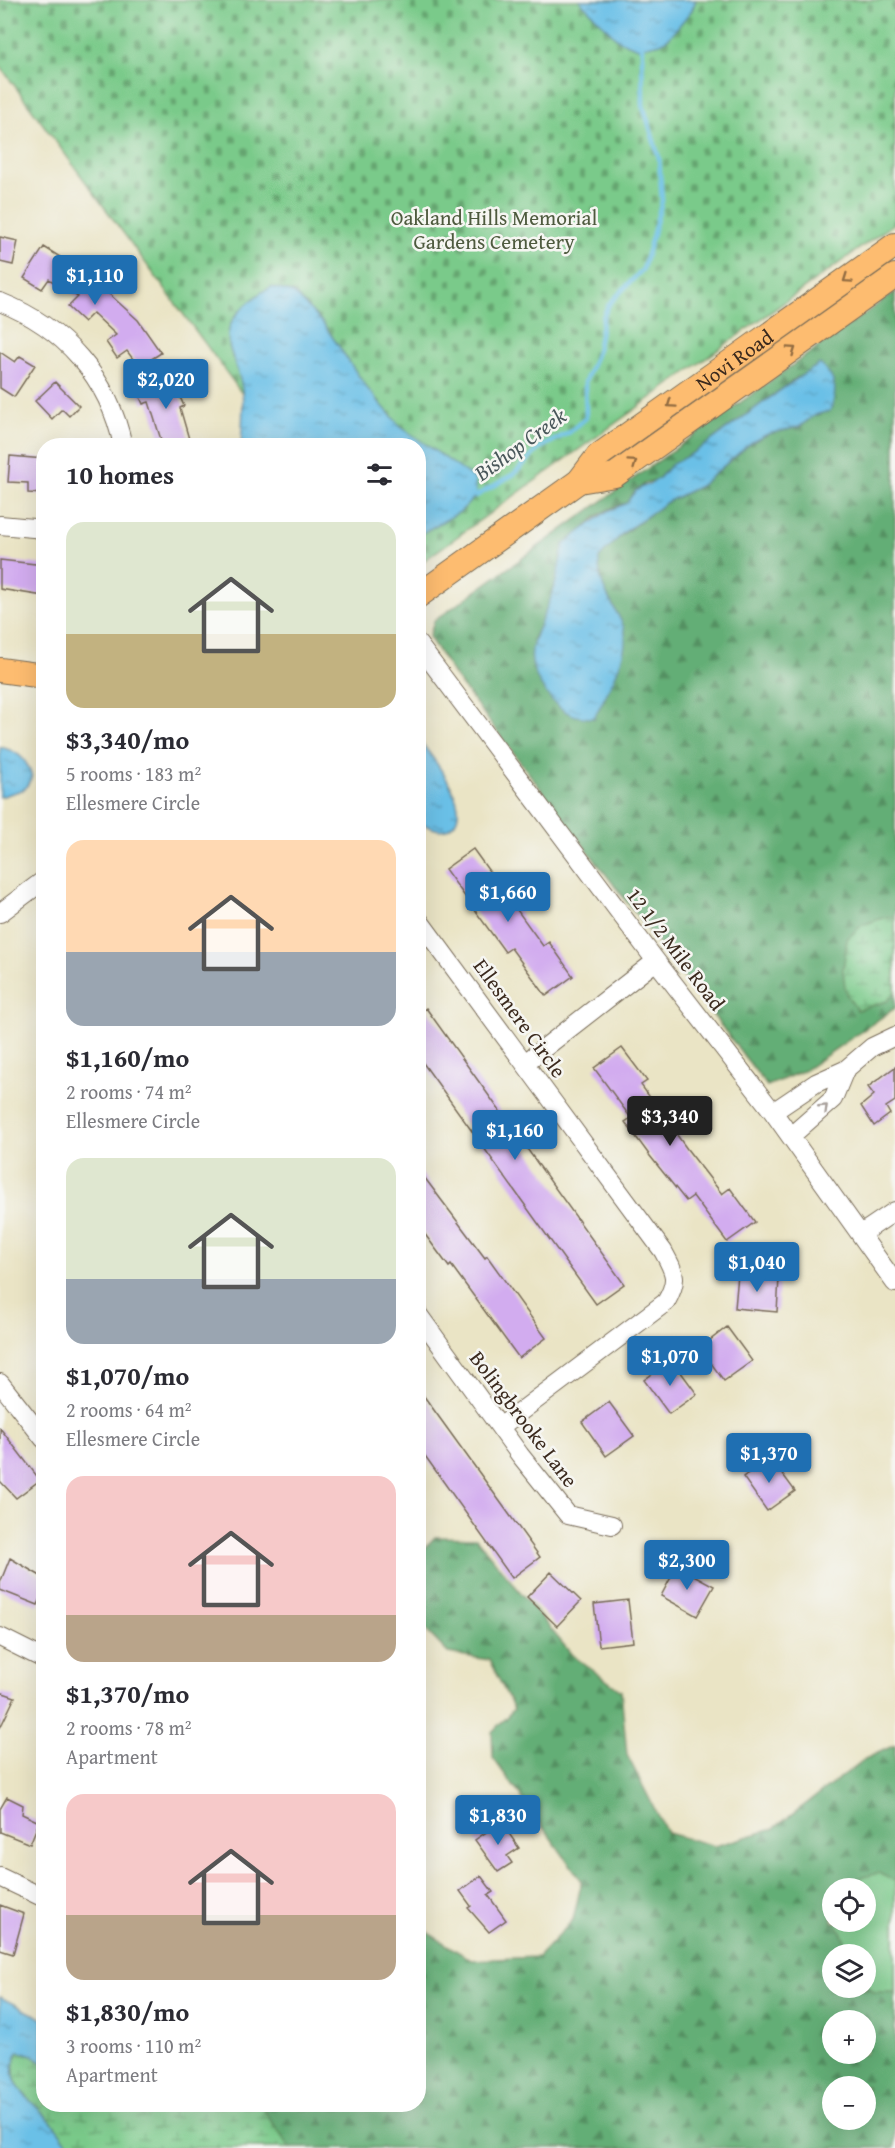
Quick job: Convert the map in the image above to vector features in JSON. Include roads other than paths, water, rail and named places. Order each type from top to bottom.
[{"type":"main road","name":"Novi Road","points":[[426,590],[579,481],[598,456],[895,245]]},
{"type":"main road","name":"Novi Road","points":[[579,481],[615,476],[895,276]]},
{"type":"main road","points":[[0,670],[36,675]]},
{"type":"street","points":[[0,302],[25,312],[52,329],[76,352],[96,378],[111,406],[121,438]]},
{"type":"street","points":[[0,525],[36,528]]},
{"type":"street","name":"12 1/2 Mile Road","points":[[426,655],[656,961],[773,1112],[895,1283]]},
{"type":"street","points":[[0,913],[36,886]]},
{"type":"street","name":"Ellesmere Circle","points":[[426,930],[663,1251],[674,1270],[675,1286],[666,1302],[500,1427]]},
{"type":"street","points":[[525,1063],[656,961]]},
{"type":"street","points":[[773,1112],[816,1083],[845,1070],[872,1047],[895,1036]]},
{"type":"street","points":[[790,1136],[833,1099],[845,1070]]},
{"type":"street","points":[[861,1234],[895,1211]]},
{"type":"street","name":"Bolingbrooke Lane","points":[[426,1325],[568,1515],[612,1525]]},
{"type":"street","points":[[0,1383],[36,1429]]},
{"type":"street","points":[[0,1637],[36,1655]]},
{"type":"street","points":[[0,1877],[36,1894]]},
{"type":"water","points":[[579,0],[696,0],[692,10],[669,38],[661,43],[638,48],[618,40]]},
{"type":"water","points":[[272,287],[294,293],[323,323],[367,388],[401,427],[417,438],[241,438],[242,389],[228,336],[230,326],[236,316],[261,292]]},
{"type":"water","points":[[820,364],[833,380],[835,391],[830,411],[815,415],[799,427],[768,434],[752,442],[700,486],[667,502],[623,533],[599,558],[600,577],[622,623],[625,645],[612,684],[594,718],[575,716],[564,711],[550,698],[540,684],[534,671],[532,648],[557,577],[564,544],[606,512],[627,503],[634,493],[658,479],[671,465],[696,451]]},
{"type":"water","points":[[426,445],[475,479],[476,496],[460,512],[426,531]]},
{"type":"water","points":[[0,747],[21,757],[32,777],[25,789],[0,797]]},
{"type":"water","points":[[426,749],[448,780],[458,805],[458,816],[453,825],[445,829],[436,829],[426,825]]},
{"type":"water","points":[[0,1997],[36,2015],[36,2058],[30,2054],[18,2052],[14,2063],[16,2082],[36,2106],[36,2112],[42,2112],[51,2121],[71,2148],[0,2148]]},
{"type":"waterway","name":"Bishop Creek","points":[[476,496],[514,474],[540,448],[568,433],[586,418],[585,382],[597,352],[603,317],[609,304],[643,269],[662,201],[659,158],[643,105],[642,47]]},
{"type":"park label","name":"Oakland Hills Memorial Gardens Cemetery","points":[[494,229]]}]
